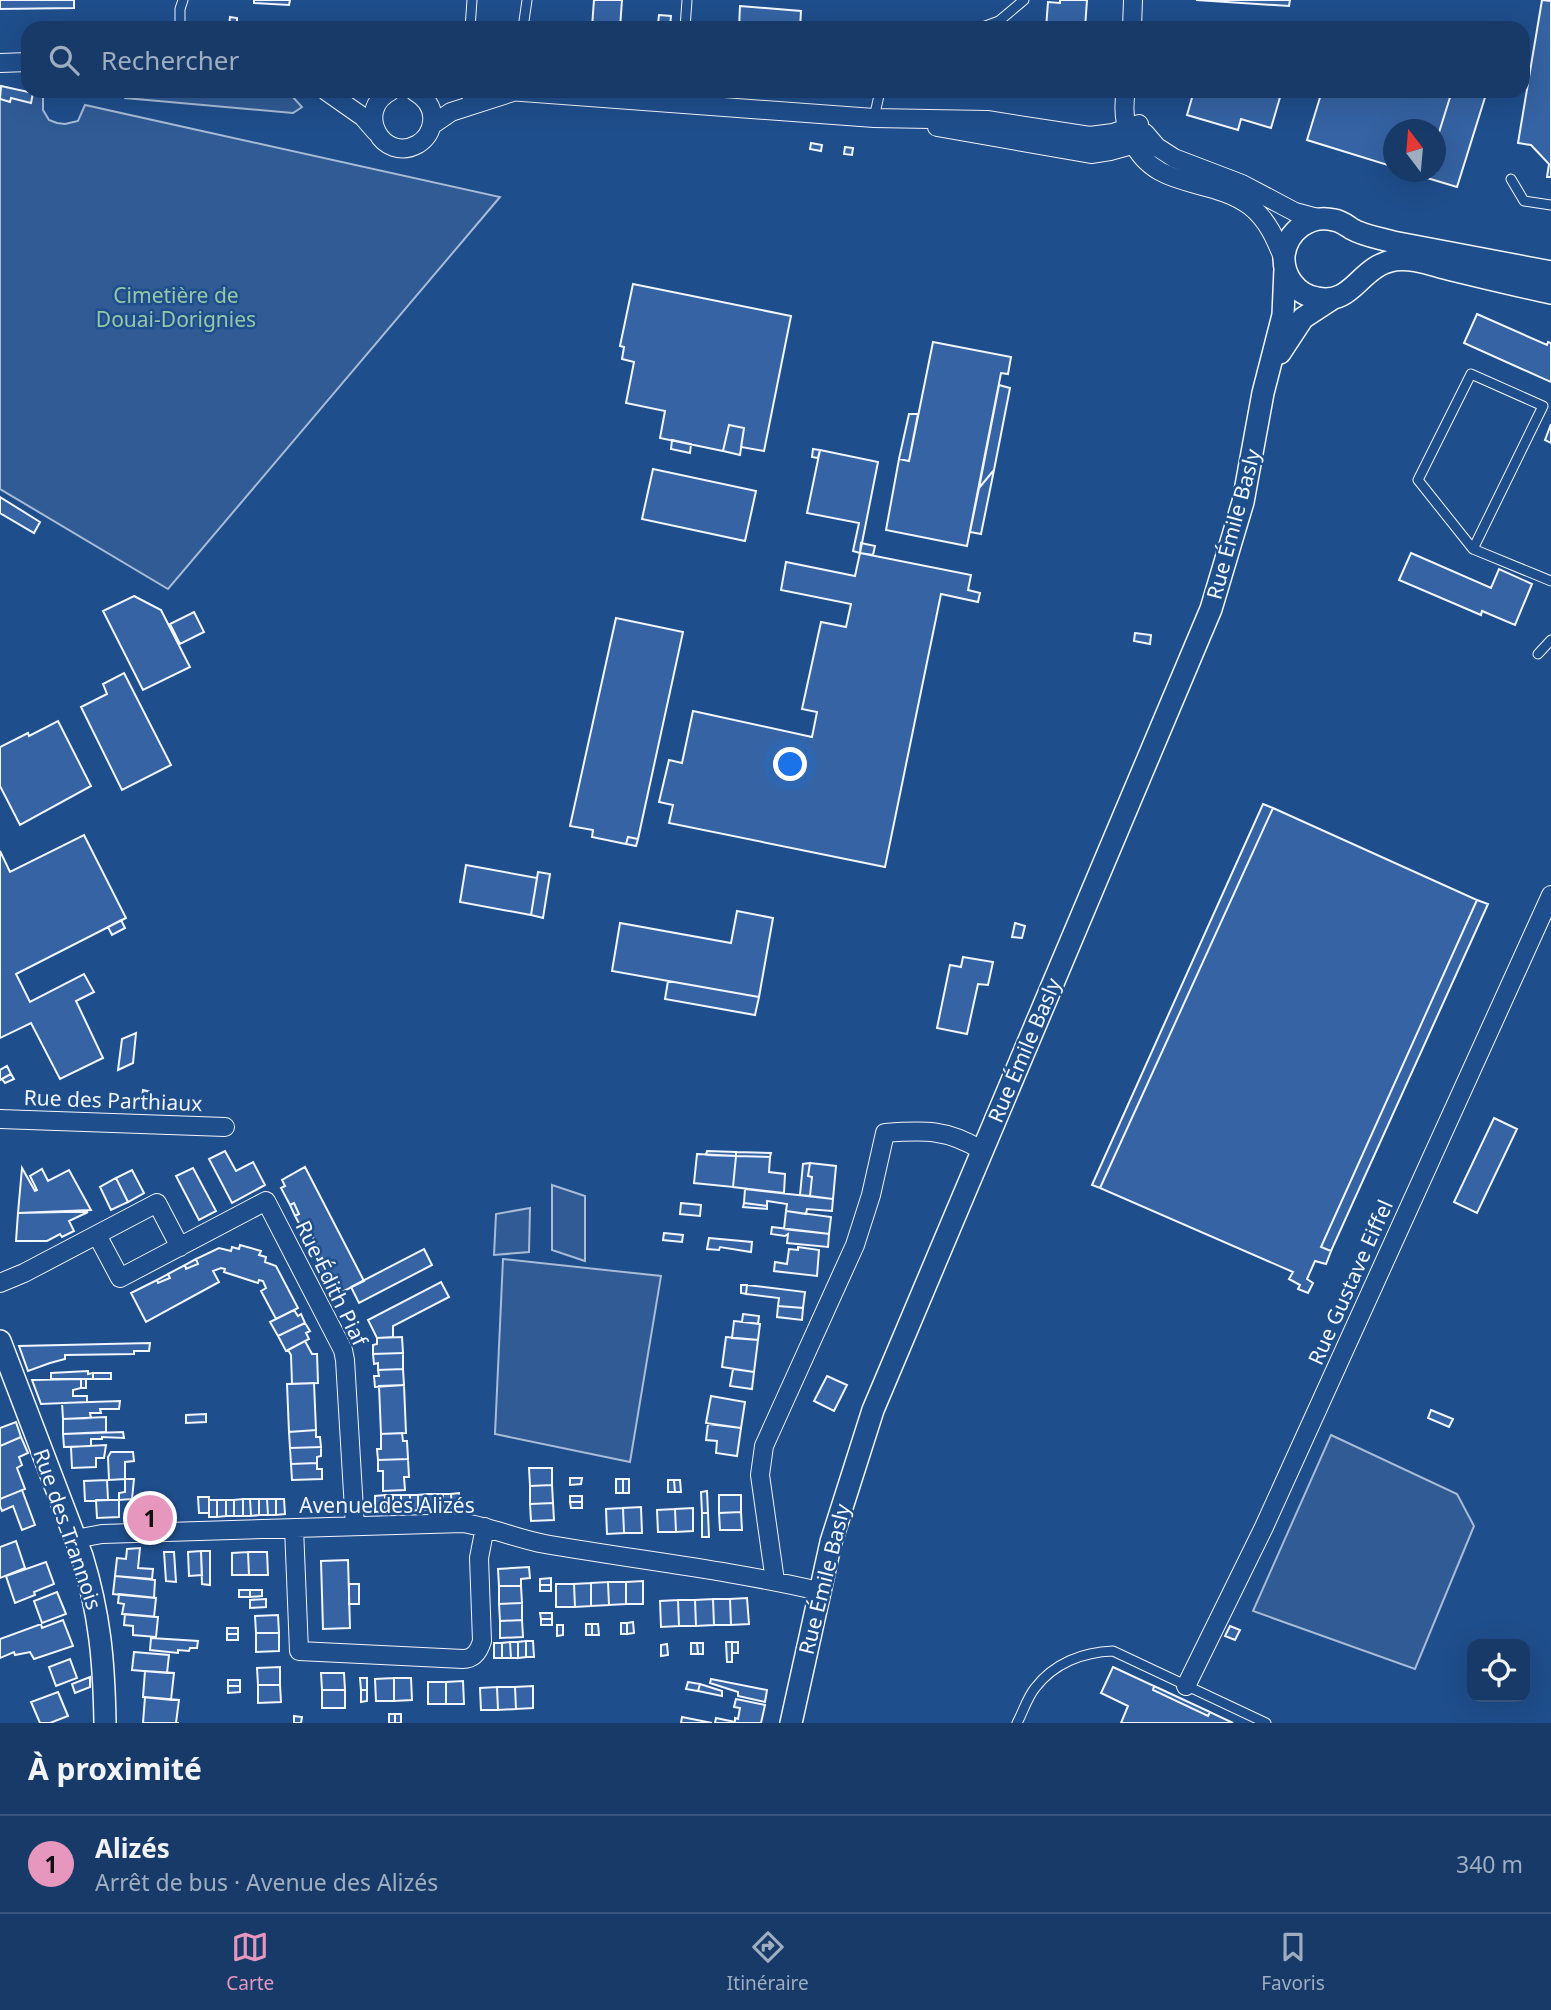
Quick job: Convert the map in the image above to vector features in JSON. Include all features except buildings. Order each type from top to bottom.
[{"type":"street","points":[[1132,21],[1133,0]]},
{"type":"street","points":[[0,63],[21,62]]},
{"type":"street","points":[[336,98],[363,117],[388,145],[406,148],[423,141],[432,125],[467,98]]},
{"type":"street","points":[[376,132],[374,109],[380,98]]},
{"type":"street","points":[[425,98],[430,106],[432,125]]},
{"type":"street","points":[[680,98],[874,118],[987,120],[1090,136],[1138,135],[1174,158],[1242,184],[1295,212],[1321,219],[1338,220],[1353,229],[1393,242],[1551,272]]},
{"type":"street","points":[[1130,98],[1147,163],[1162,174],[1228,194],[1250,206],[1272,231],[1290,279],[1300,291],[1315,298],[1332,299],[1347,293],[1361,277],[1376,266],[1402,260],[1551,293]]},
{"type":"street","points":[[1285,265],[1287,244],[1293,234],[1305,224],[1321,219]]},
{"type":"street","points":[[1353,229],[1362,243],[1365,255],[1361,277]]},
{"type":"street","name":"Rue Émile Basly","points":[[791,1723],[819,1591],[844,1496],[873,1410],[1211,609],[1236,528],[1283,315],[1285,265]]},
{"type":"street","name":"Rue Émile Basly","points":[[1267,380],[1297,325],[1310,311],[1332,299]]},
{"type":"street","name":"Rue Gustave Eiffel","points":[[1186,1686],[1264,1527],[1551,895]]},
{"type":"street","name":"Rue des Parthiaux","points":[[0,1119],[225,1127]]},
{"type":"street","points":[[775,1581],[761,1485],[760,1468],[764,1446],[855,1245],[871,1195],[885,1133],[941,1133],[961,1139],[981,1150]]},
{"type":"street","name":"Rue Édith Piaf","points":[[97,1235],[120,1278],[267,1201],[343,1350],[355,1526]]},
{"type":"street","points":[[0,1283],[157,1203],[180,1247]]},
{"type":"street","name":"Rue des Trannois","points":[[0,1340],[90,1585],[101,1634],[105,1723]]},
{"type":"street","name":"Avenue des Alizés","points":[[75,1539],[102,1534],[463,1523],[545,1544],[775,1581],[819,1591]]},
{"type":"street","points":[[294,1528],[299,1651],[463,1659],[473,1657],[482,1641],[479,1558],[485,1527]]},
{"type":"lane","points":[[180,21],[183,0]]},
{"type":"lane","points":[[470,21],[472,0]]},
{"type":"lane","points":[[524,21],[527,0]]},
{"type":"lane","points":[[686,21],[687,0]]},
{"type":"lane","points":[[999,21],[1024,0]]},
{"type":"lane","points":[[874,118],[878,98]]},
{"type":"lane","points":[[1511,180],[1524,201],[1551,205]]},
{"type":"lane","points":[[1473,550],[1543,406],[1471,374],[1418,480],[1473,550],[1551,581]]},
{"type":"lane","points":[[1538,654],[1551,640]]},
{"type":"lane","points":[[1017,1723],[1035,1688],[1057,1667],[1087,1652],[1112,1651],[1266,1723]]},
{"type":"shaded area","name":"Cimetière de Douai-Dorignies","points":[[0,86],[21,91],[21,98],[43,98],[43,110],[49,120],[57,123],[78,121],[85,105],[500,197],[168,589],[0,489]]},
{"type":"shaded area","points":[[125,98],[294,98],[302,107],[293,113]]},
{"type":"shaded area","points":[[552,1185],[585,1196],[585,1261],[552,1250]]},
{"type":"shaded area","points":[[530,1208],[529,1252],[494,1255],[496,1214]]},
{"type":"shaded area","points":[[503,1259],[661,1276],[630,1462],[495,1434]]},
{"type":"shaded area","points":[[1331,1435],[1457,1494],[1474,1526],[1415,1669],[1253,1611]]},
{"type":"place","name":"Alizés","points":[[150,1518]]}]
